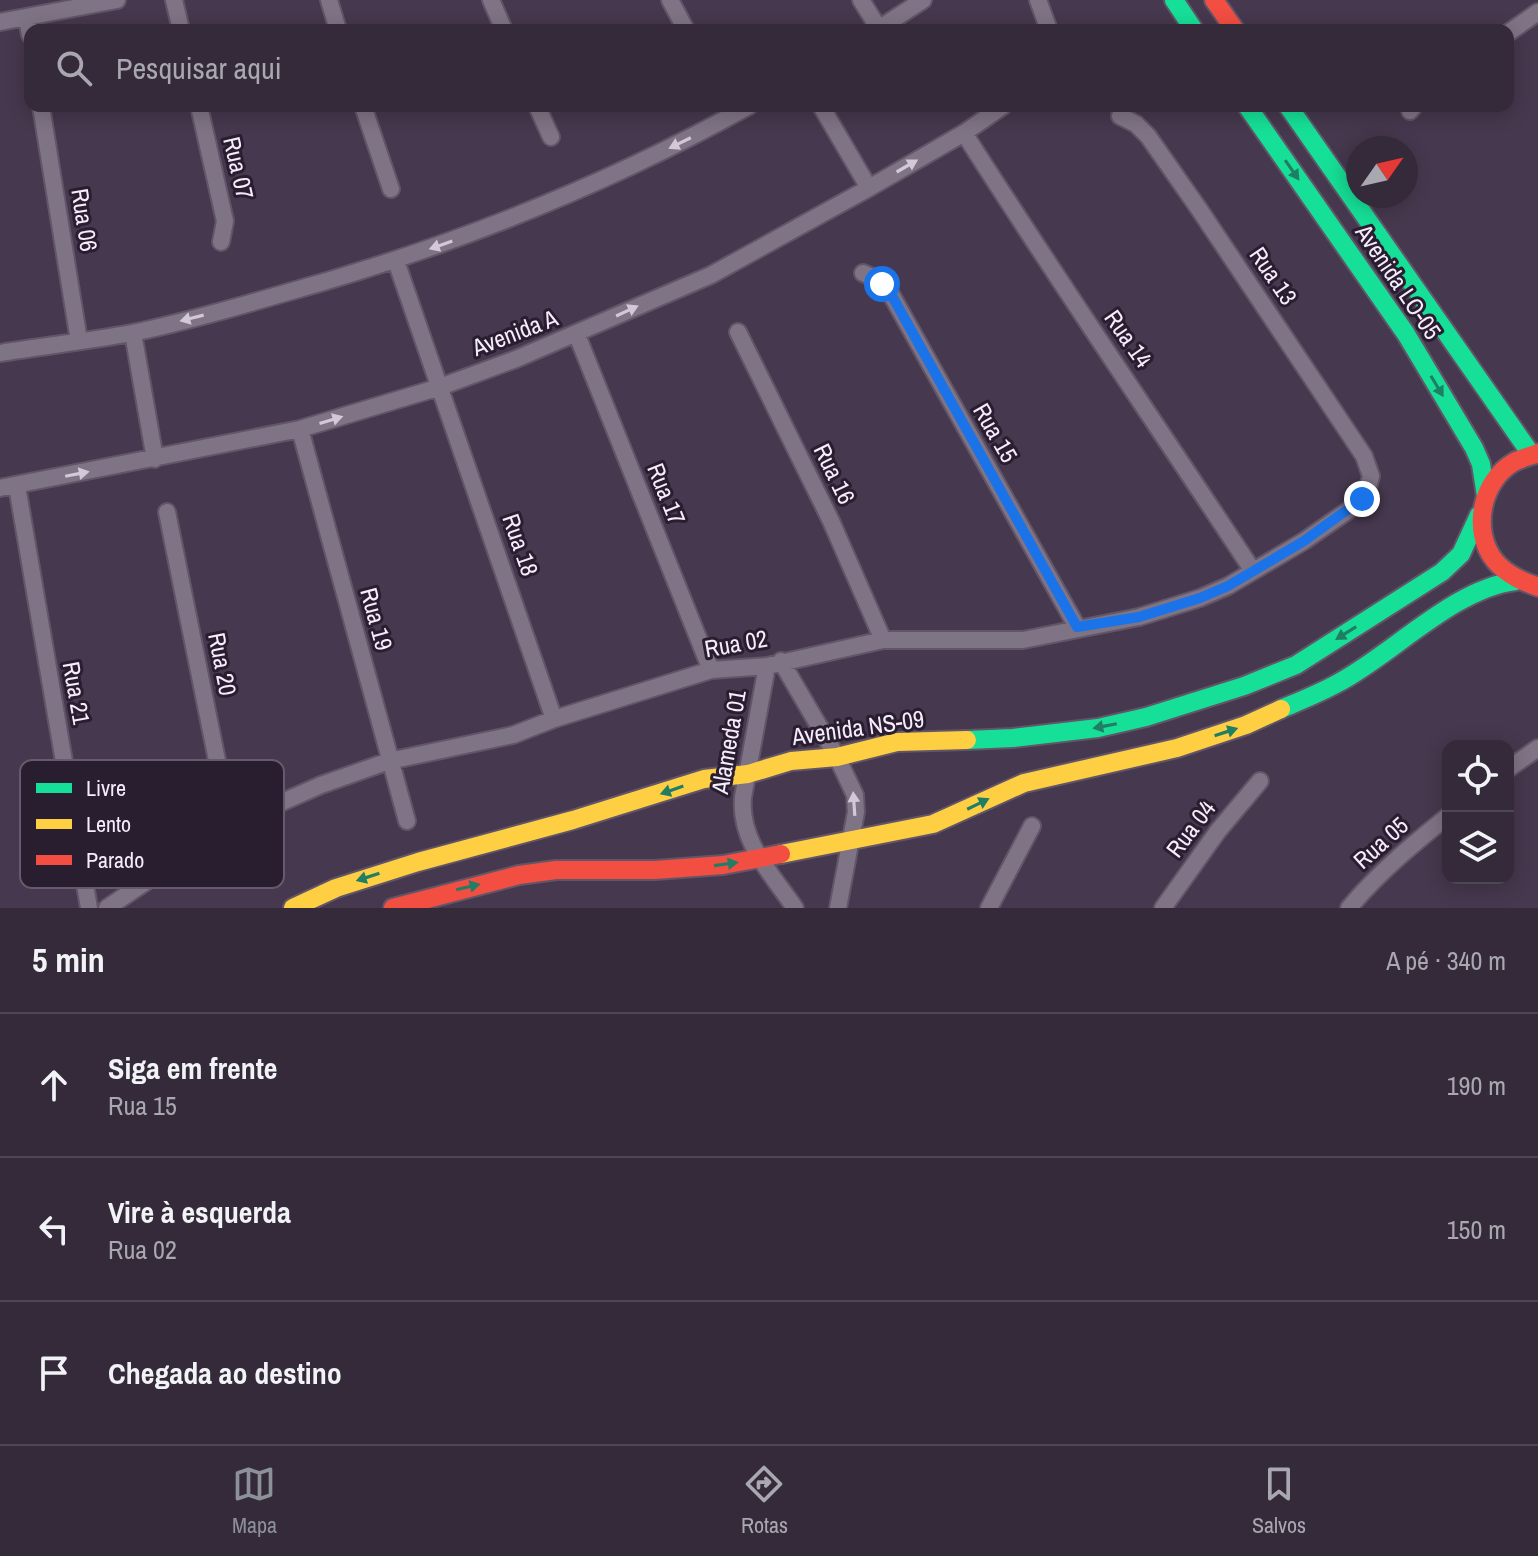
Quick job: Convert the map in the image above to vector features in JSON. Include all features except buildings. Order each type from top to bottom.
[{"type":"street","points":[[0,22],[117,0]]},
{"type":"street","points":[[174,0],[180,24]]},
{"type":"street","points":[[329,0],[336,24]]},
{"type":"street","points":[[491,0],[501,24]]},
{"type":"street","points":[[670,0],[683,24]]},
{"type":"street","points":[[861,0],[875,24]]},
{"type":"street","points":[[886,24],[923,0]]},
{"type":"street","points":[[1038,0],[1047,24]]},
{"type":"street","points":[[1174,0],[1190,24]]},
{"type":"street","points":[[1214,0],[1231,24]]},
{"type":"street","points":[[1514,29],[1538,12]]},
{"type":"street","points":[[27,18],[28,24]]},
{"type":"street","name":"Rua 06","points":[[42,112],[79,341]]},
{"type":"street","name":"Rua 07","points":[[200,112],[225,221],[221,242]]},
{"type":"street","points":[[365,112],[391,189]]},
{"type":"street","points":[[540,112],[551,137]]},
{"type":"street","points":[[0,353],[133,333],[396,261],[490,228],[566,196],[738,112]]},
{"type":"street","points":[[825,112],[869,188]]},
{"type":"street","name":"Avenida A","points":[[8,487],[300,429],[440,387],[577,335],[711,275],[869,188],[994,112]]},
{"type":"street","name":"Avenida LO-05","points":[[1251,112],[1414,347],[1474,448],[1481,464],[1486,496]]},
{"type":"street","name":"Avenida LO-05","points":[[1292,112],[1535,454]]},
{"type":"street","name":"Rua 13","points":[[1120,116],[1142,130],[1199,209],[1353,438],[1368,464],[1371,476]]},
{"type":"street","name":"Rua 14","points":[[964,133],[1253,571]]},
{"type":"street","name":"Rua 18","points":[[396,261],[554,719]]},
{"type":"street","name":"Rua 15","points":[[863,273],[879,280],[892,296],[1077,627]]},
{"type":"street","name":"Rua 16","points":[[738,332],[831,521],[883,640]]},
{"type":"street","points":[[133,333],[155,459]]},
{"type":"street","name":"Rua 17","points":[[577,335],[711,670]]},
{"type":"street","name":"Rua 19","points":[[300,429],[407,821]]},
{"type":"street","points":[[1486,496],[1503,471],[1535,454]]},
{"type":"street","name":"Rua 02","points":[[284,801],[389,761],[513,735],[554,719],[711,670],[774,663],[883,640],[1023,640],[1139,617],[1200,598],[1304,541],[1353,508],[1366,494],[1371,476]]},
{"type":"street","name":"Rua 21","points":[[8,487],[61,760]]},
{"type":"street","name":"Avenida NS-09","points":[[293,908],[336,888],[418,862],[587,817],[704,779],[748,774],[791,761],[837,757],[897,742],[1013,738],[1098,728],[1146,717],[1244,686],[1296,665],[1442,572],[1461,554],[1486,496]]},
{"type":"street","name":"Rua 20","points":[[167,512],[217,760]]},
{"type":"street","points":[[1479,515],[1483,542],[1488,551],[1498,566],[1516,581]]},
{"type":"street","points":[[393,908],[519,875],[595,869],[683,869],[760,859],[933,824],[1024,783],[1177,748],[1246,725],[1305,701],[1339,683],[1467,597],[1499,583],[1516,581],[1538,587]]},
{"type":"street","points":[[774,663],[851,783],[856,803],[849,841],[850,853],[838,908]]},
{"type":"street","name":"Alameda 01","points":[[774,663],[748,774],[742,817],[747,837],[795,908]]},
{"type":"street","points":[[1514,765],[1538,748]]},
{"type":"street","name":"Rua 04","points":[[1163,908],[1218,831],[1260,781]]},
{"type":"street","name":"Rua 05","points":[[1349,908],[1398,858],[1442,821]]},
{"type":"street","points":[[989,908],[1032,826]]},
{"type":"street","name":"Rua 21","points":[[85,888],[89,908]]},
{"type":"street","name":"Rua 02","points":[[107,908],[137,888]]},
{"type":"traffic: fast","points":[[1174,0],[1190,24]]},
{"type":"traffic: fast","points":[[1251,112],[1406,334],[1474,448],[1481,464],[1486,496]]},
{"type":"traffic: fast","points":[[1292,112],[1531,454]]},
{"type":"traffic: fast","points":[[967,740],[1098,728],[1146,717],[1244,686],[1296,665],[1442,572],[1461,554],[1479,515]]},
{"type":"traffic: fast","points":[[1281,709],[1359,671],[1424,624],[1470,596],[1516,581]]},
{"type":"traffic: slow","points":[[781,854],[933,824],[1024,783],[1177,748],[1246,725],[1281,709]]},
{"type":"traffic: slow","points":[[293,908],[336,888],[418,862],[573,820],[704,779],[748,774],[791,761],[837,757],[897,742],[967,740]]},
{"type":"traffic: jam","points":[[1214,0],[1231,24]]},
{"type":"traffic: jam","points":[[1538,453],[1514,462],[1494,481],[1483,507],[1482,522],[1483,536],[1495,561],[1510,574],[1538,587]]},
{"type":"traffic: jam","points":[[393,908],[519,875],[556,870],[655,870],[723,865],[781,854]]},
{"type":"route","points":[[882,284],[892,296],[1077,627],[1139,617],[1228,586],[1304,541],[1362,499]]}]
